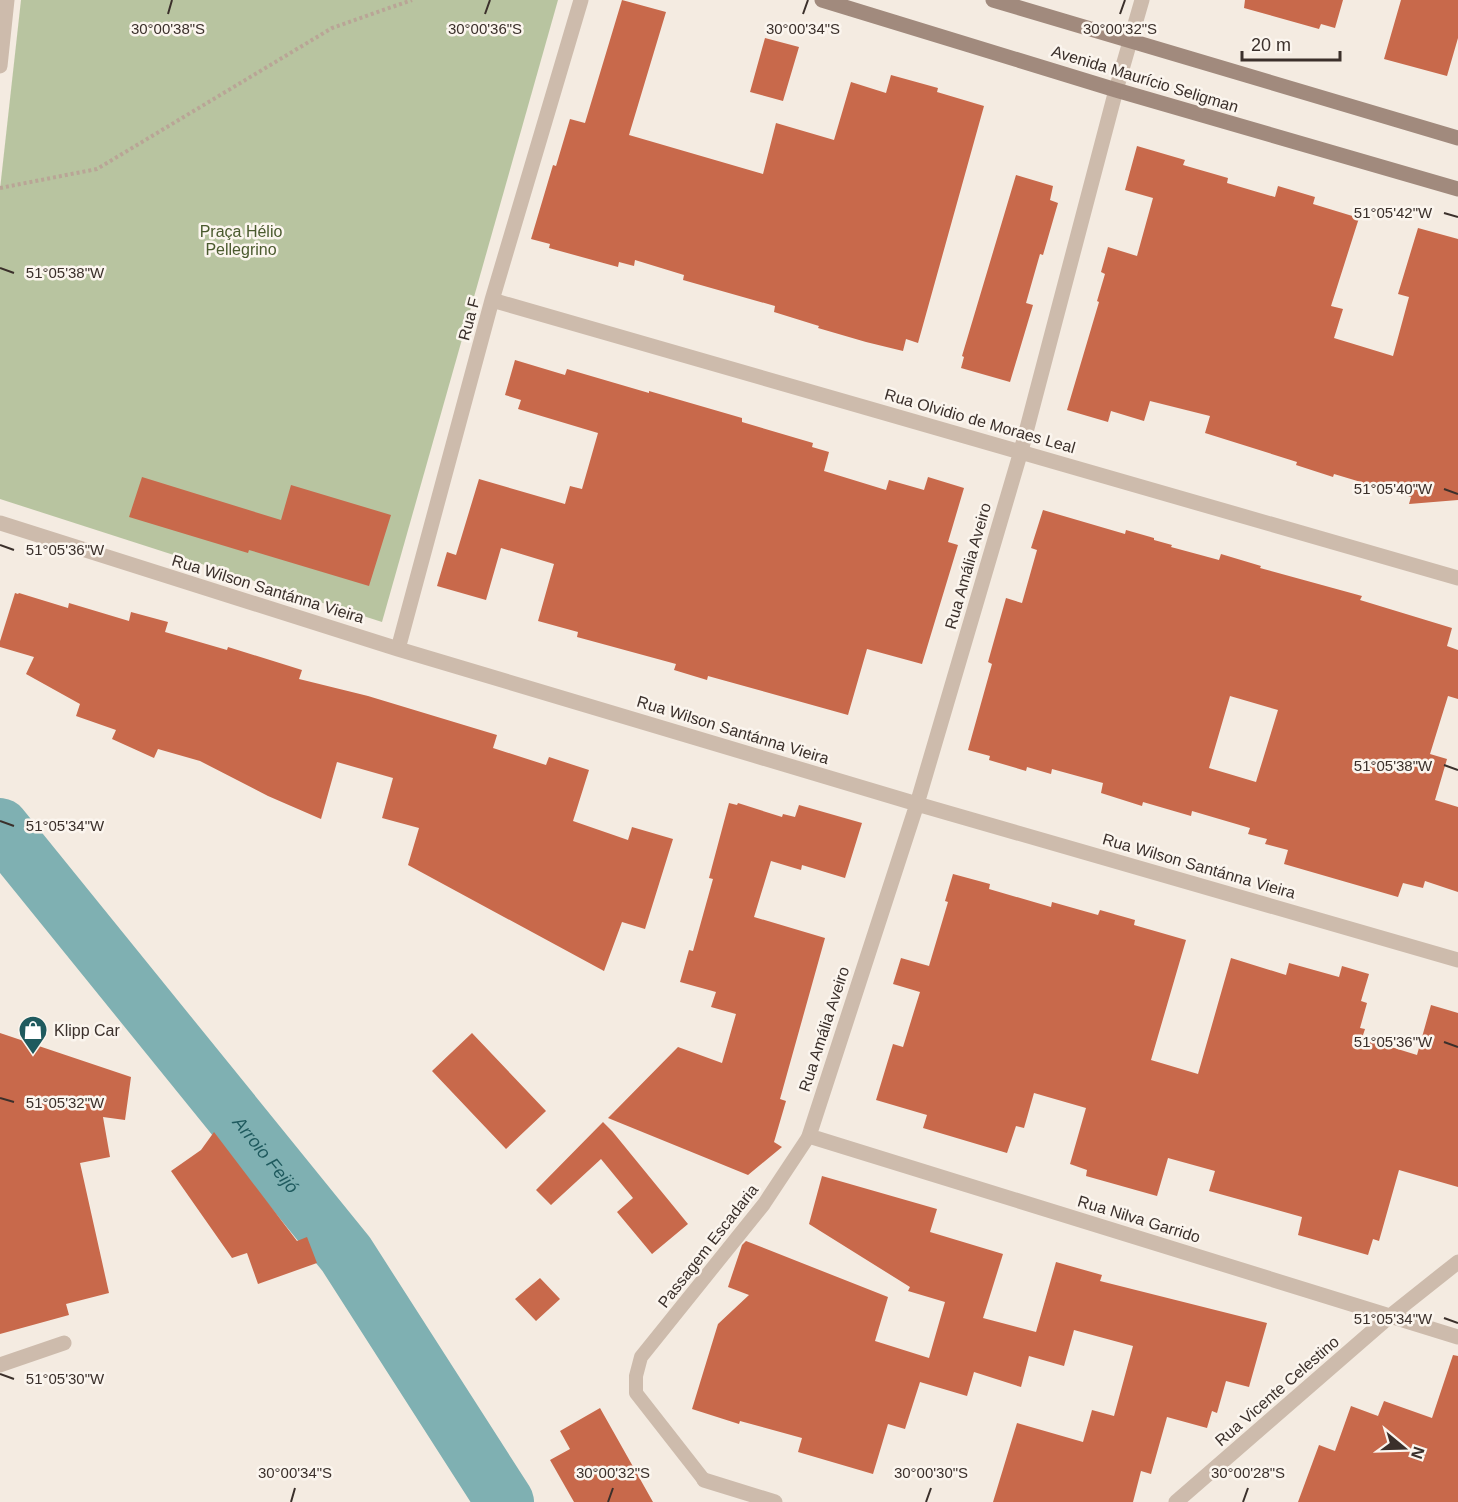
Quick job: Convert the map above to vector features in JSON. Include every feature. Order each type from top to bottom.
[{"type":"main road","name":"Avenida Maurício Seligman","points":[[822,0],[1116,90],[1458,189]]},
{"type":"main road","name":"Avenida Maurício Seligman","points":[[993,0],[1458,138]]},
{"type":"street","points":[[0,66],[7,0]]},
{"type":"street","name":"Rua F","points":[[398,649],[492,300],[581,0]]},
{"type":"street","name":"Rua Amália Aveiro","points":[[809,1136],[917,804],[1021,451],[1142,0]]},
{"type":"street","name":"Rua Olvidio de Moraes Leal","points":[[492,300],[1458,578]]},
{"type":"street","name":"Rua Wilson Santánna Vieira","points":[[0,523],[398,649],[917,804],[1458,960]]},
{"type":"street","name":"Rua Nilva Garrido","points":[[809,1136],[1458,1337]]},
{"type":"street","name":"Rua Vicente Celestino","points":[[1176,1502],[1390,1316],[1458,1262]]},
{"type":"street","points":[[0,1365],[64,1343]]},
{"type":"street","points":[[704,1480],[775,1502]]},
{"type":"lane","name":"Passagem Escadaria","points":[[704,1480],[636,1393],[636,1376],[641,1357],[764,1203],[809,1136]]},
{"type":"path","points":[[0,188],[97,169],[332,28],[412,0]]},
{"type":"green space","name":"Praça Hélio Pellegrino","points":[[21,0],[558,0],[382,622],[0,499],[0,189]]},
{"type":"building","points":[[622,0],[666,12],[629,135],[763,174],[776,123],[834,140],[851,82],[886,93],[891,75],[938,88],[937,92],[984,106],[918,343],[906,339],[903,351],[866,342],[774,312],[775,306],[683,280],[684,275],[635,260],[634,266],[619,262],[618,267],[549,248],[550,244],[531,239],[553,165],[556,166],[570,119],[585,123]]},
{"type":"building","points":[[1245,0],[1343,0],[1335,28],[1321,24],[1319,29],[1244,8]]},
{"type":"building","points":[[1401,0],[1458,0],[1458,38],[1447,76],[1384,59]]},
{"type":"building","points":[[765,38],[799,47],[783,101],[750,92]]},
{"type":"building","points":[[1137,146],[1185,160],[1183,165],[1228,178],[1227,183],[1275,197],[1278,186],[1315,197],[1313,204],[1359,218],[1331,306],[1343,309],[1334,338],[1393,356],[1409,297],[1398,294],[1418,228],[1458,239],[1458,500],[1409,504],[1411,497],[1334,474],[1333,477],[1296,465],[1297,462],[1205,433],[1210,416],[1150,401],[1144,421],[1111,411],[1108,422],[1067,410],[1099,302],[1097,301],[1105,274],[1101,272],[1108,247],[1137,256],[1153,198],[1125,190]]},
{"type":"building","points":[[1016,175],[1053,186],[1050,200],[1058,203],[1026,303],[1033,305],[1010,382],[961,368],[964,357],[962,356]]},
{"type":"building","points":[[515,360],[565,375],[567,369],[742,418],[742,422],[813,443],[812,447],[829,452],[824,471],[886,490],[889,480],[924,490],[928,477],[964,488],[948,542],[958,545],[922,664],[867,649],[848,715],[708,676],[707,680],[674,670],[676,664],[577,637],[578,632],[538,621],[554,564],[501,548],[486,600],[437,586],[447,552],[456,555],[479,479],[565,504],[570,486],[582,489],[598,433],[518,409],[521,400],[505,395]]},
{"type":"building","points":[[142,477],[281,520],[291,485],[391,515],[369,586],[129,517]]},
{"type":"building","points":[[1043,510],[1125,534],[1126,530],[1154,538],[1154,540],[1172,545],[1171,547],[1219,560],[1221,554],[1261,566],[1260,568],[1362,596],[1360,600],[1452,628],[1447,646],[1458,650],[1458,699],[1448,696],[1430,754],[1447,759],[1435,800],[1458,807],[1458,892],[1425,881],[1423,888],[1403,883],[1398,897],[1284,864],[1288,850],[1265,844],[1267,839],[1248,834],[1250,828],[1192,811],[1191,816],[1143,802],[1142,806],[1101,793],[1103,783],[1052,769],[1051,774],[1027,767],[1026,771],[989,760],[990,756],[968,750],[992,664],[988,662],[1006,598],[1022,603],[1037,550],[1031,548]],"holes":[[[1230,696],[1278,710],[1256,782],[1209,768]]]},
{"type":"building","points":[[15,593],[68,608],[69,603],[129,621],[131,612],[168,622],[165,632],[227,650],[228,647],[302,670],[299,679],[368,696],[497,735],[493,748],[546,765],[549,757],[589,770],[573,821],[628,840],[632,827],[673,839],[645,929],[622,922],[604,971],[408,865],[419,828],[382,818],[393,778],[337,762],[321,819],[268,796],[200,761],[158,749],[154,758],[112,739],[116,730],[76,716],[80,704],[26,674],[34,657],[0,647]]},
{"type":"building","points":[[729,803],[737,805],[738,803],[782,817],[783,814],[795,817],[799,805],[862,823],[845,878],[802,865],[801,870],[771,861],[754,917],[825,938],[780,1099],[786,1101],[774,1142],[782,1147],[748,1175],[608,1118],[678,1047],[722,1063],[736,1014],[711,1007],[716,992],[680,982],[689,950],[693,951],[713,879],[709,878]]},
{"type":"building","points":[[953,874],[990,884],[989,889],[1051,907],[1052,902],[1098,915],[1100,910],[1135,920],[1134,925],[1186,940],[1151,1060],[1198,1074],[1231,958],[1286,975],[1289,963],[1339,977],[1342,966],[1369,974],[1361,1001],[1367,1003],[1360,1028],[1365,1029],[1362,1038],[1417,1055],[1431,1005],[1458,1013],[1458,1187],[1399,1170],[1379,1241],[1373,1239],[1368,1255],[1298,1235],[1302,1217],[1209,1191],[1215,1171],[1168,1158],[1157,1196],[1086,1176],[1087,1170],[1070,1164],[1086,1108],[1034,1093],[1024,1128],[1016,1126],[1007,1153],[923,1128],[927,1115],[876,1100],[893,1044],[903,1047],[920,992],[893,984],[901,958],[929,966],[948,902],[945,901]]},
{"type":"building","points":[[0,1033],[131,1077],[125,1120],[103,1117],[110,1157],[80,1163],[109,1293],[66,1304],[69,1315],[0,1334]]},
{"type":"building","points":[[472,1033],[546,1111],[506,1149],[432,1071]]},
{"type":"building","points":[[603,1122],[688,1224],[652,1254],[617,1212],[633,1198],[601,1159],[551,1205],[536,1190]]},
{"type":"building","points":[[214,1132],[297,1241],[307,1237],[317,1263],[258,1284],[247,1253],[232,1258],[171,1171],[201,1150]]},
{"type":"building","points":[[822,1176],[937,1209],[930,1232],[1003,1254],[983,1318],[1036,1332],[1056,1262],[1102,1275],[1100,1281],[1267,1323],[1249,1387],[1226,1381],[1217,1413],[1212,1411],[1207,1428],[1167,1417],[1151,1474],[1141,1471],[1133,1502],[993,1502],[1017,1423],[1083,1442],[1092,1410],[1114,1416],[1133,1346],[1074,1330],[1064,1366],[1029,1356],[1021,1387],[974,1372],[967,1396],[920,1382],[905,1429],[888,1424],[873,1474],[798,1452],[802,1438],[740,1421],[739,1424],[692,1409],[718,1324],[749,1295],[728,1287],[742,1245],[746,1241],[888,1297],[875,1341],[929,1358],[945,1302],[908,1291],[910,1287],[809,1224]]},
{"type":"building","points":[[540,1278],[560,1299],[536,1321],[515,1299]]},
{"type":"building","points":[[1453,1355],[1458,1356],[1458,1502],[1298,1502],[1319,1445],[1335,1451],[1351,1406],[1378,1416],[1384,1401],[1432,1418]]},
{"type":"building","points":[[600,1408],[653,1502],[574,1502],[550,1460],[570,1449],[560,1431]]},
{"type":"waterway","name":"Arroio Feijó","points":[[0,827],[346,1254],[505,1502]]},
{"type":"place","name":"Klipp Car","points":[[33,1056]]}]
